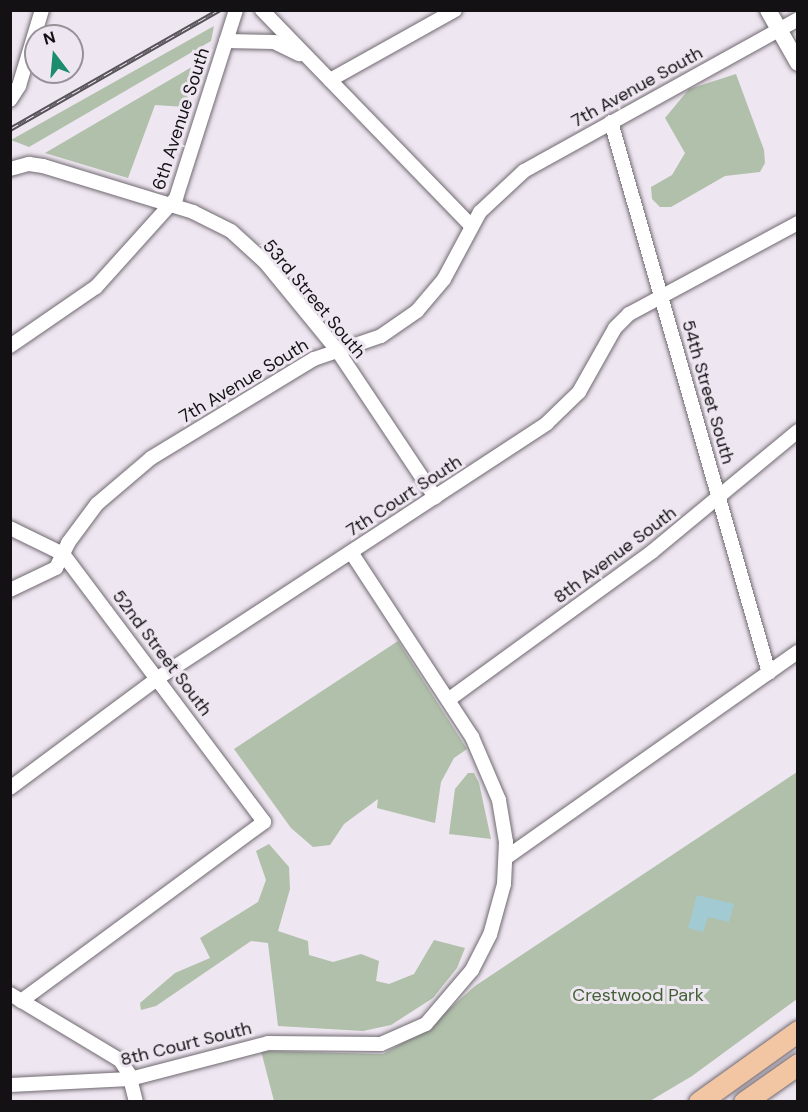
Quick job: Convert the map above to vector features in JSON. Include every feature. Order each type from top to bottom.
[{"type":"main road","points":[[699,1101],[798,1031]]},
{"type":"main road","points":[[744,1101],[798,1064]]},
{"type":"street","points":[[10,100],[19,86],[42,10]]},
{"type":"street","name":"6th Avenue South","points":[[10,346],[96,287],[171,205],[180,190],[236,10]]},
{"type":"street","points":[[262,10],[471,226]]},
{"type":"street","points":[[330,80],[454,10]]},
{"type":"street","points":[[768,10],[798,63]]},
{"type":"street","name":"7th Avenue South","points":[[10,590],[51,571],[97,504],[136,468],[314,359],[381,336],[417,311],[438,288],[471,226],[491,199],[513,178],[798,19]]},
{"type":"street","points":[[226,41],[274,42],[306,57]]},
{"type":"street","name":"54th Street South","points":[[611,122],[769,673]]},
{"type":"street","name":"53rd Street South","points":[[10,169],[43,166],[171,205],[231,231],[265,262],[337,350],[435,497]]},
{"type":"street","name":"7th Court South","points":[[10,788],[158,678],[558,414],[587,381],[620,322],[662,296],[798,223]]},
{"type":"street","name":"8th Avenue South","points":[[448,700],[653,551],[798,431]]},
{"type":"street","name":"52nd Street South","points":[[10,528],[63,554],[264,822],[16,998]]},
{"type":"street","points":[[351,552],[448,700],[490,773],[502,814],[507,857],[798,652]]},
{"type":"street","name":"8th Court South","points":[[10,1085],[130,1079],[256,1045],[295,1042],[370,1046],[415,1031],[449,1001],[482,953],[501,898],[507,857]]},
{"type":"street","points":[[16,998],[116,1057],[130,1079],[135,1101]]},
{"type":"green space","points":[[214,26],[211,41],[29,147],[11,140]]},
{"type":"green space","points":[[202,61],[203,68],[185,107],[155,105],[128,178],[45,153]]},
{"type":"green space","points":[[736,74],[764,150],[765,163],[760,172],[725,176],[671,207],[660,207],[652,199],[651,187],[672,175],[685,153],[665,118],[689,89]]},
{"type":"green space","points":[[398,641],[467,749],[454,758],[441,782],[435,823],[377,808],[378,799],[344,824],[330,845],[313,847],[291,828],[234,749]]},
{"type":"green space","name":"Crestwood Park","points":[[797,772],[797,999],[692,1076],[650,1101],[274,1101],[261,1051],[383,1054],[427,1029],[475,986]]},
{"type":"green space","points":[[468,773],[474,773],[479,783],[491,839],[449,834],[455,789]]},
{"type":"green space","points":[[269,844],[289,867],[290,889],[278,931],[308,941],[309,955],[333,962],[361,954],[379,961],[376,981],[389,984],[414,974],[434,940],[465,948],[457,968],[433,998],[391,1025],[363,1031],[278,1026],[268,943],[251,941],[156,1006],[141,1010],[140,1003],[175,973],[210,958],[200,938],[258,902],[266,880],[256,851]]},
{"type":"water","points":[[697,895],[734,904],[729,922],[708,917],[703,932],[688,928]]},
{"type":"railway","points":[[10,129],[219,10]]}]
